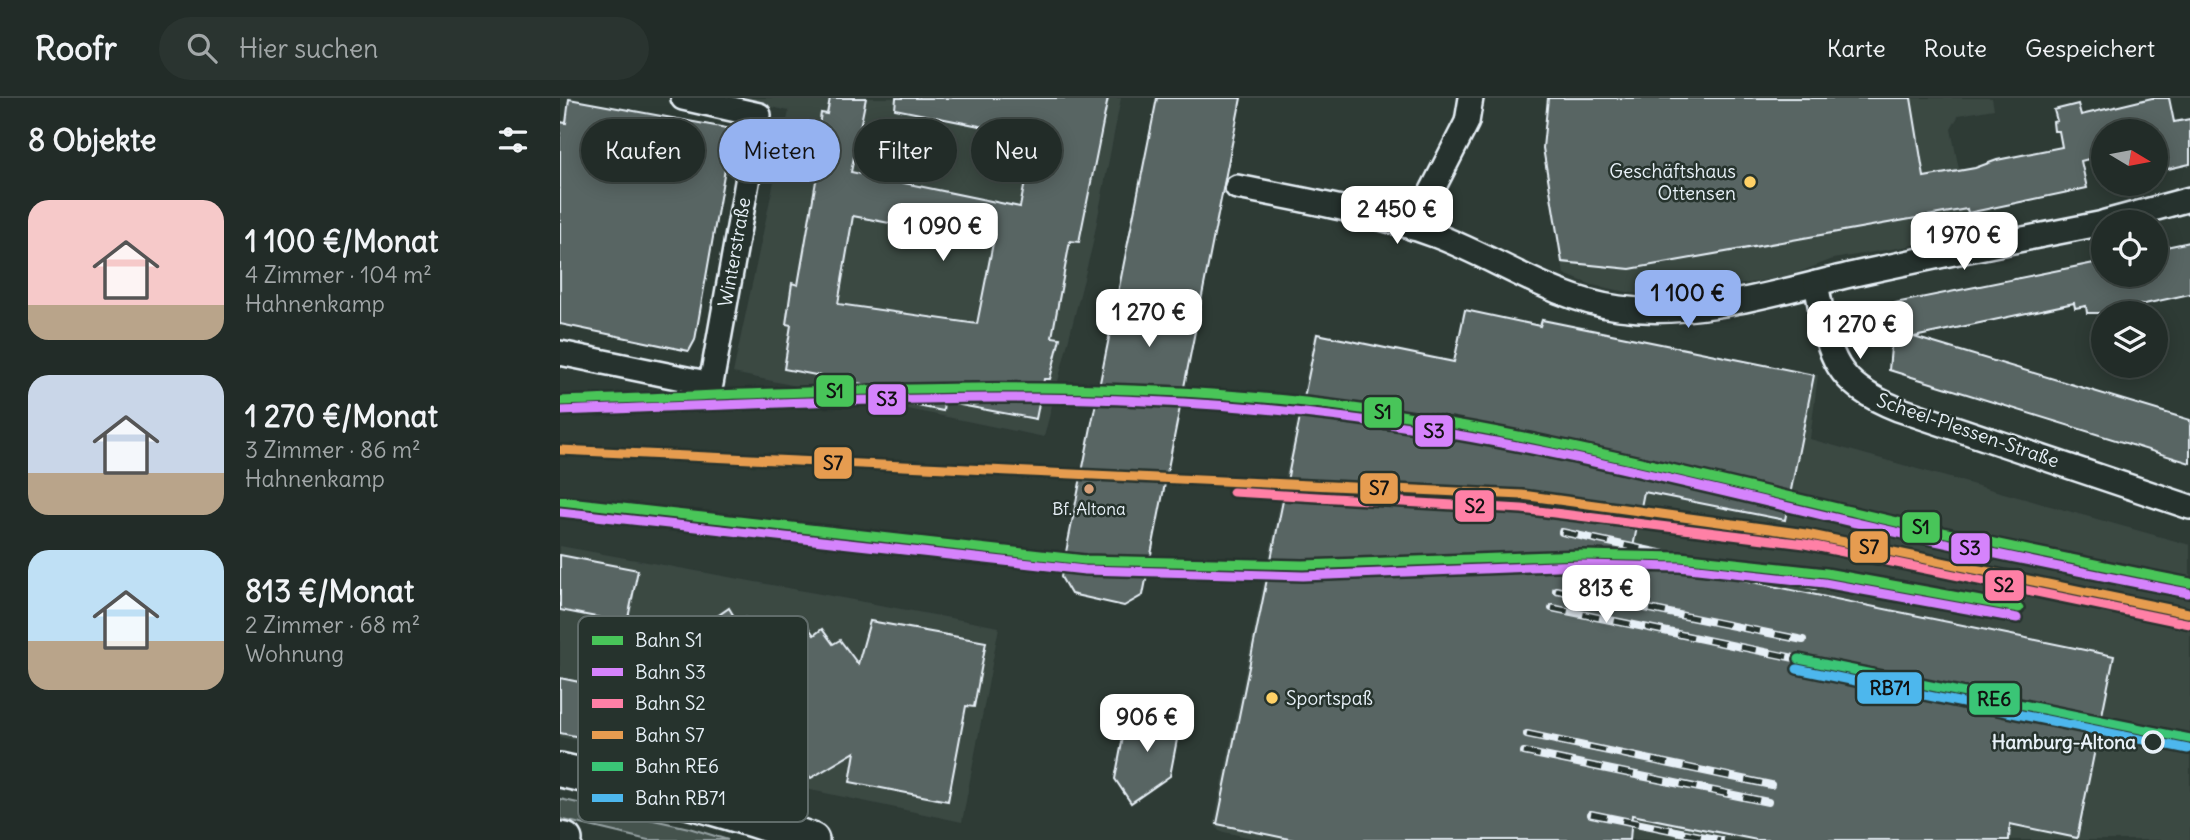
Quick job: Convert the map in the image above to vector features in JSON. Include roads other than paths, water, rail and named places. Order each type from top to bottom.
[{"type":"main road","points":[[560,770],[578,774]]},
{"type":"main road","points":[[763,822],[812,840]]},
{"type":"street","name":"Winterstraße","points":[[560,353],[711,384],[759,115],[683,98]]},
{"type":"street","points":[[1413,228],[1467,122],[1471,98]]},
{"type":"street","points":[[1237,187],[1342,208],[1413,228],[1461,246],[1560,292],[1618,308],[1686,308],[1786,291],[2091,225]]},
{"type":"street","points":[[2149,210],[2190,199]]},
{"type":"street","name":"Scheel-Plessen-Straße","points":[[1816,283],[1835,362],[1848,380],[1867,395],[1898,409],[2190,507]]},
{"type":"railway","points":[[1562,532],[1815,586]]},
{"type":"railway","points":[[1556,590],[1803,640]]},
{"type":"railway","points":[[1552,608],[1799,659]]},
{"type":"railway","points":[[1527,734],[1771,785]]},
{"type":"railway","points":[[1524,752],[1768,802]]},
{"type":"railway","points":[[1591,814],[1720,840]]},
{"type":"rail line","name":"S1","points":[[560,401],[933,388],[1026,388],[1119,389],[1305,402],[1514,435],[1941,532],[2190,583]]},
{"type":"rail line","name":"S3","points":[[560,411],[932,398],[1025,398],[1118,400],[1304,413],[1444,433],[1582,459],[1939,542],[2188,593]]},
{"type":"rail line","name":"S7","points":[[560,450],[1522,495],[1806,534],[2188,613]]},
{"type":"rail line","name":"S2","points":[[1233,492],[1522,509],[1805,544],[2190,624]]},
{"type":"rail line","name":"S1","points":[[560,501],[1085,560],[1303,565],[1582,555],[1680,557],[1826,573],[2019,608]]},
{"type":"rail line","name":"S3","points":[[560,512],[1085,570],[1303,576],[1582,565],[1679,567],[1824,583],[2017,618]]},
{"type":"rail line","name":"RE6","points":[[1799,659],[2190,739]]},
{"type":"rail line","name":"RB71","points":[[1797,669],[2188,749]]},
{"type":"place","name":"Geschäftshaus Ottensen","points":[[1750,182]]},
{"type":"place","name":"Bf. Altona","points":[[1089,489]]},
{"type":"place","name":"Sportspaß","points":[[1272,698]]},
{"type":"place","name":"Hamburg-Altona","points":[[2153,742]]}]
